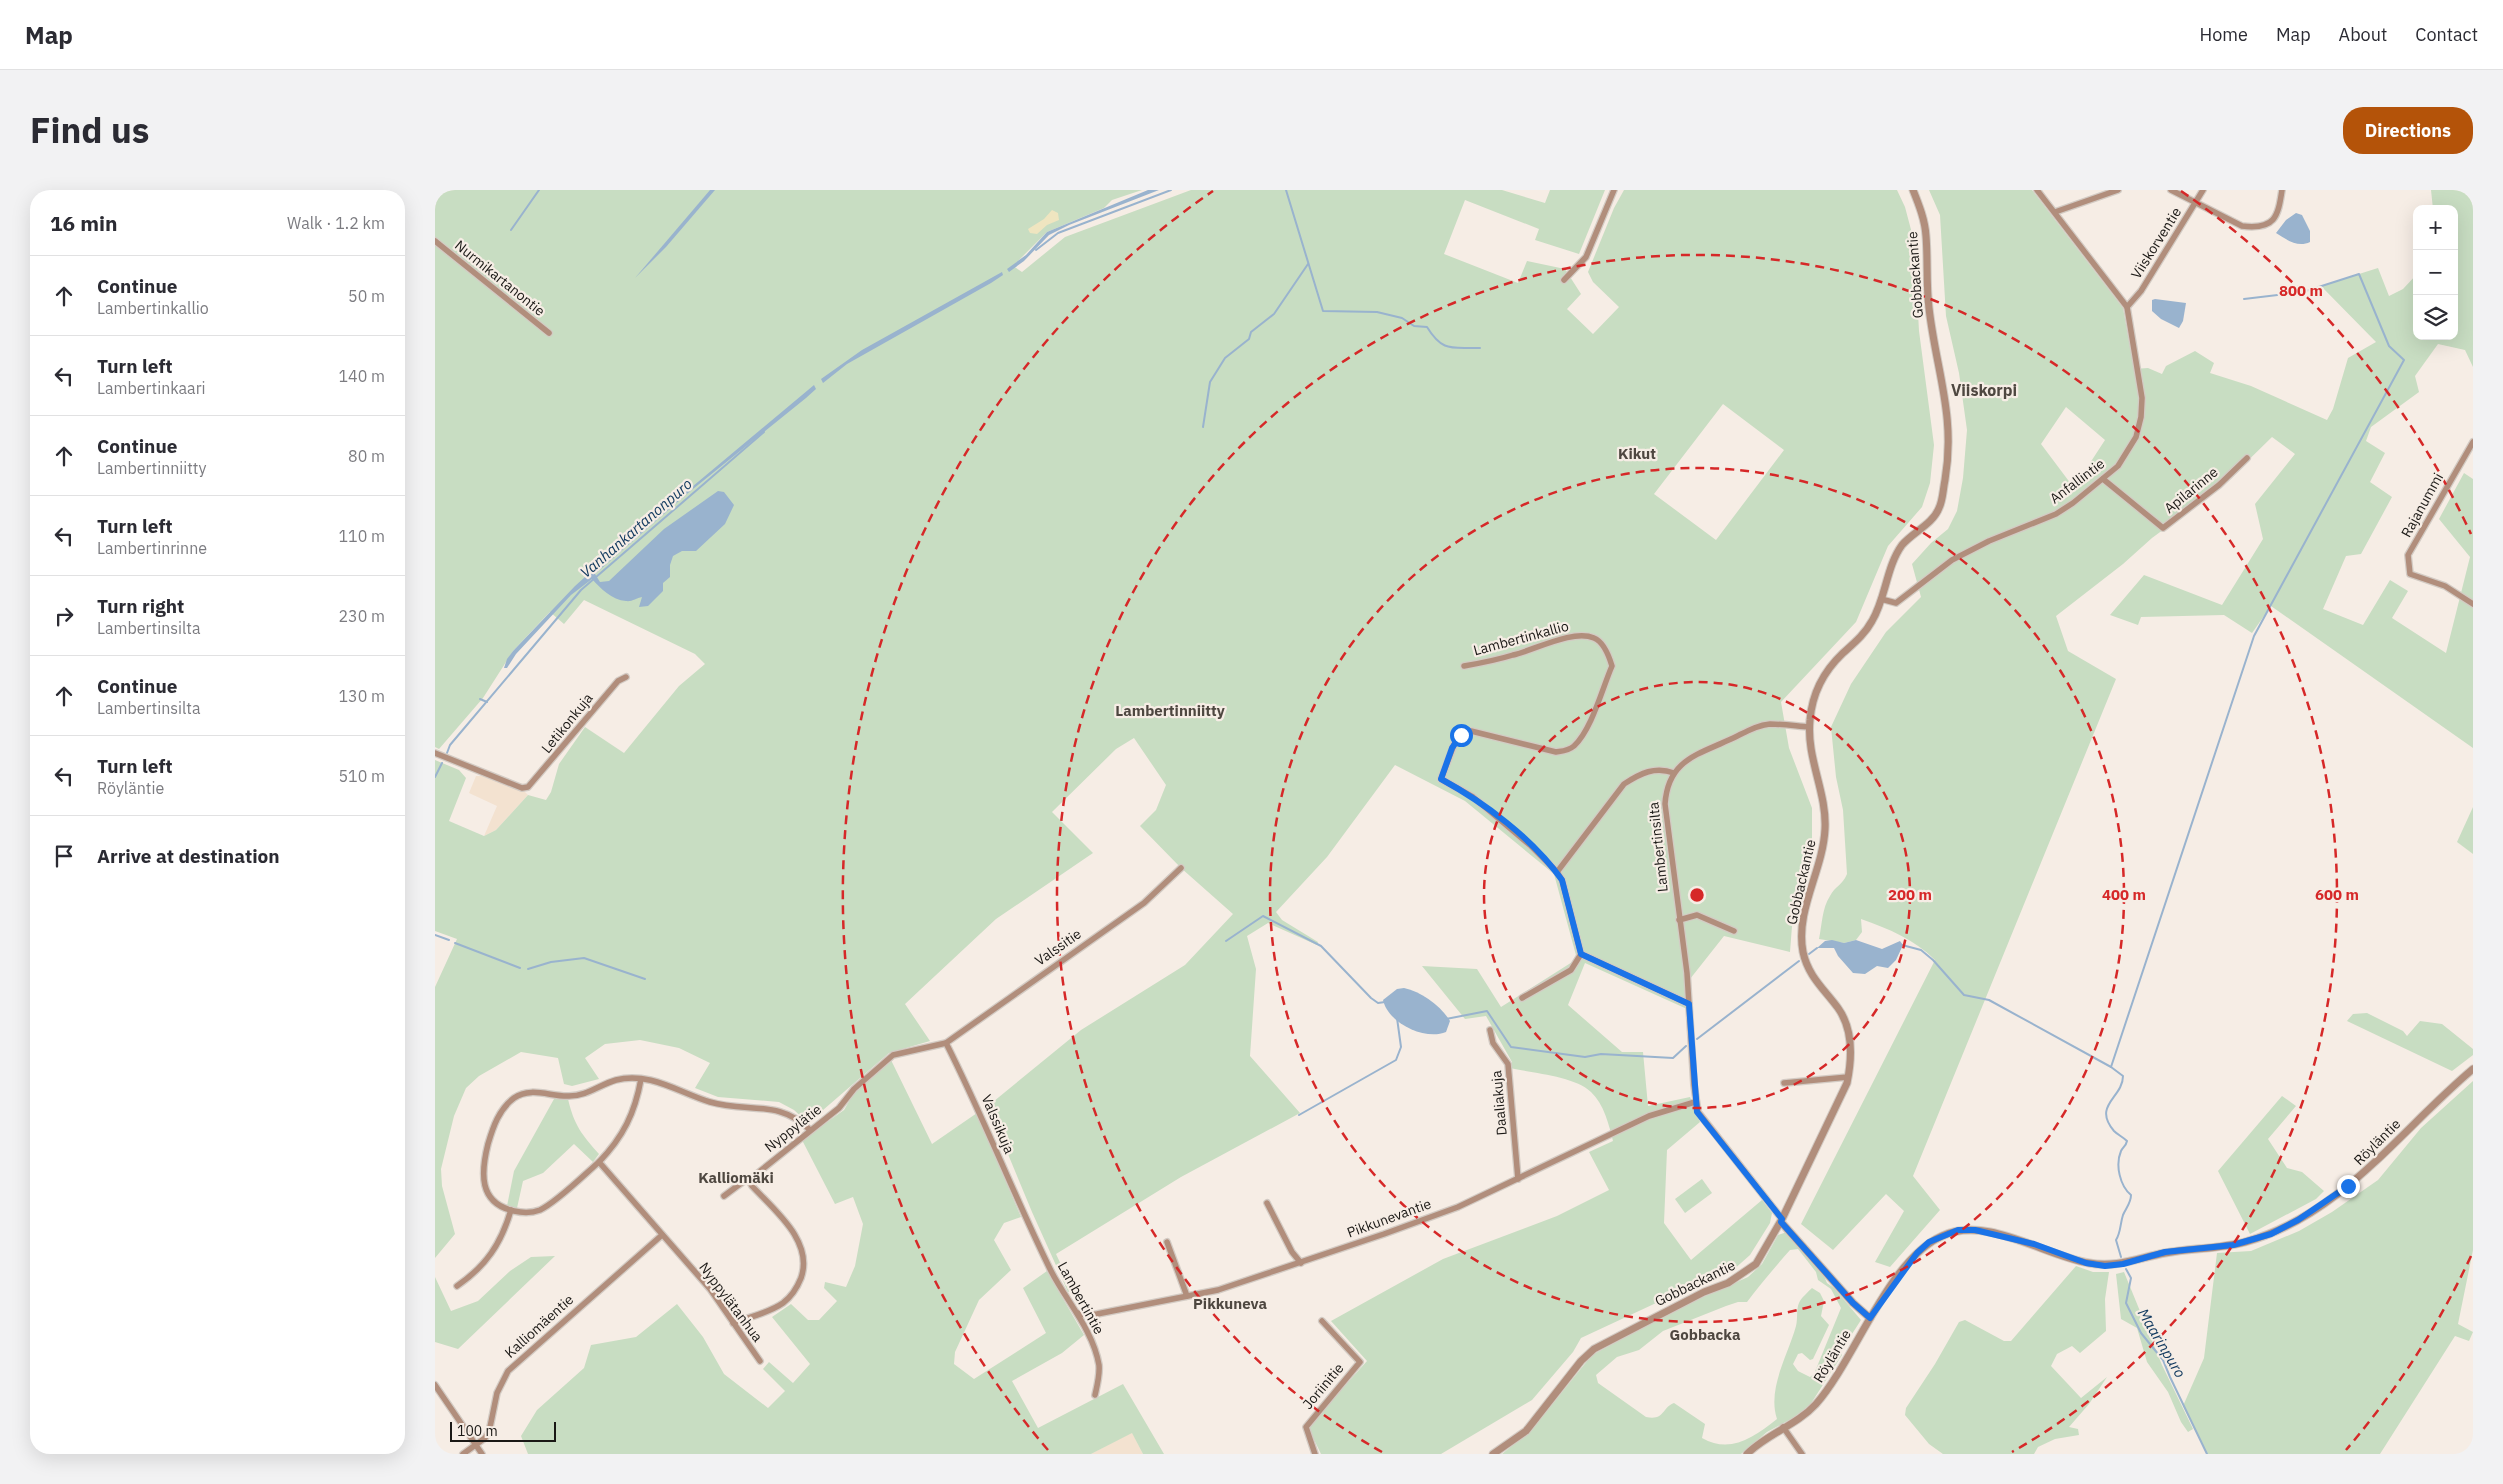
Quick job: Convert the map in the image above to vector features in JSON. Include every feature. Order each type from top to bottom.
[{"type":"street","points":[[1564,280],[1586,258],[1614,190]]},
{"type":"street","name":"Gobbackantie","points":[[1489,1454],[1493,1454],[1526,1431],[1587,1354],[1624,1332],[1704,1292],[1728,1283],[1746,1272],[1760,1259],[1782,1221],[1842,1096],[1848,1077],[1850,1060],[1847,1028],[1839,1009],[1820,988],[1808,968],[1801,938],[1805,913],[1823,849],[1825,827],[1823,800],[1811,752],[1809,727],[1814,698],[1825,675],[1835,661],[1865,632],[1881,599],[1894,560],[1901,546],[1913,533],[1931,520],[1939,510],[1949,455],[1949,429],[1944,388],[1929,306],[1926,235],[1913,190]]},
{"type":"street","name":"Anfallintie","points":[[1881,599],[1891,603],[1900,600],[1952,560],[1989,541],[2059,512],[2118,466],[2136,437],[2141,417],[2142,398],[2127,306],[2037,190]]},
{"type":"street","points":[[2055,212],[2118,190]]},
{"type":"street","points":[[2171,190],[2242,226],[2259,227],[2276,217],[2279,212],[2282,190]]},
{"type":"street","name":"Viiskorventie","points":[[2127,306],[2141,291],[2203,190]]},
{"type":"street","name":"Nurmikartanontie","points":[[435,241],[549,333]]},
{"type":"street","name":"Rajanummi","points":[[2473,442],[2408,556],[2410,574],[2445,586],[2473,604]]},
{"type":"street","name":"Apilarinne","points":[[2103,479],[2163,528],[2219,485],[2247,458]]},
{"type":"street","name":"Lambertinkallio","points":[[1464,666],[1514,655],[1567,637],[1585,635],[1596,638],[1604,646],[1612,666],[1586,727],[1574,746],[1567,751],[1556,752],[1471,731],[1455,742],[1441,779],[1487,807],[1557,872]]},
{"type":"street","name":"Letikonkuja","points":[[435,753],[522,788],[529,788],[618,681],[626,677]]},
{"type":"street","points":[[1522,998],[1571,970],[1577,964],[1581,954],[1562,880],[1557,872],[1625,784],[1642,773],[1657,769],[1674,772],[1693,756],[1755,727],[1770,724],[1809,727]]},
{"type":"street","name":"Lambertinsilta","points":[[1674,772],[1665,793],[1665,812],[1689,1004],[1695,1102],[1703,1120],[1782,1221],[1849,1299],[1870,1318]]},
{"type":"street","name":"Valssitie","points":[[946,1043],[1143,903],[1181,868]]},
{"type":"street","points":[[1679,920],[1697,915],[1734,930]]},
{"type":"street","points":[[1581,954],[1689,1004]]},
{"type":"street","name":"Daaliakuja","points":[[1490,1030],[1493,1043],[1508,1064],[1517,1179]]},
{"type":"street","name":"Nyppylätie","points":[[724,1196],[744,1181],[749,1180],[839,1108],[854,1089],[893,1055],[946,1043]]},
{"type":"street","name":"Valssikuja","points":[[946,1043],[973,1096],[1025,1216]]},
{"type":"street","name":"Röyläntie","points":[[1747,1454],[1764,1439],[1815,1406],[1870,1318],[1917,1253],[1929,1242],[1958,1230],[1975,1230],[2017,1240],[2086,1263],[2105,1266],[2123,1264],[2165,1252],[2233,1245],[2271,1234],[2298,1220],[2348,1186],[2372,1166],[2425,1111],[2473,1069]]},
{"type":"street","points":[[1784,1083],[1848,1077]]},
{"type":"street","points":[[641,1079],[637,1100],[625,1131],[617,1144],[599,1162],[541,1209],[524,1213],[511,1210],[502,1207],[489,1195],[483,1176],[493,1126],[513,1099],[528,1092],[569,1096],[586,1093],[614,1081],[641,1079],[677,1088],[710,1102],[780,1111],[798,1118],[810,1130]]},
{"type":"street","name":"Pikkunevantie","points":[[1078,1313],[1085,1315],[1097,1314],[1218,1290],[1301,1263],[1458,1207],[1649,1116],[1695,1102]]},
{"type":"street","name":"Nyppylätanhua","points":[[599,1162],[710,1289],[760,1361]]},
{"type":"street","points":[[733,1322],[777,1306],[789,1298],[799,1283],[804,1265],[803,1251],[797,1238],[752,1186],[749,1180]]},
{"type":"street","points":[[1267,1203],[1292,1252],[1301,1263]]},
{"type":"street","points":[[457,1286],[480,1268],[497,1248],[505,1232],[511,1210]]},
{"type":"street","name":"Lambertintie","points":[[1025,1216],[1063,1294],[1078,1313],[1091,1340],[1099,1366],[1095,1395]]},
{"type":"street","name":"Kalliomäentie","points":[[463,1454],[485,1438],[489,1432],[497,1393],[509,1371],[661,1235]]},
{"type":"street","points":[[1167,1242],[1187,1296]]},
{"type":"street","name":"Joriinitie","points":[[1315,1454],[1306,1427],[1360,1362],[1322,1321]]},
{"type":"street","points":[[435,1385],[482,1454]]},
{"type":"street","points":[[1783,1427],[1803,1454]]},
{"type":"shaded area","points":[[476,776],[482,776],[524,791],[528,795],[496,830],[484,836],[497,806],[469,793]]},
{"type":"shaded area","points":[[1132,1432],[1143,1454],[1091,1454]]},
{"type":"green space","points":[[435,190],[1142,190],[1112,200],[1104,208],[1047,232],[1013,266],[1022,272],[1065,237],[1191,190],[1502,190],[1545,203],[1550,190],[1605,190],[1579,254],[1535,240],[1539,229],[1465,200],[1444,254],[1518,283],[1527,261],[1565,269],[1581,294],[1567,309],[1593,334],[1619,307],[1593,282],[1588,272],[1614,208],[1624,190],[1897,190],[1905,207],[1914,241],[1919,331],[1934,445],[1930,483],[1922,507],[1888,546],[1856,622],[1781,702],[1789,748],[1812,808],[1812,839],[1792,926],[1790,952],[1724,936],[1690,979],[1687,1009],[1585,963],[1568,1005],[1622,1052],[1643,1052],[1648,1106],[1690,1097],[1700,1122],[1667,1150],[1664,1223],[1691,1260],[1762,1200],[1772,1213],[1770,1223],[1750,1255],[1732,1271],[1717,1277],[1702,1279],[1684,1290],[1581,1338],[1573,1352],[1532,1400],[1441,1454],[1321,1454],[1308,1427],[1367,1361],[1331,1321],[1443,1259],[1557,1216],[1609,1190],[1589,1152],[1613,1141],[1603,1109],[1591,1092],[1575,1082],[1510,1068],[1512,1062],[1486,1016],[1465,1019],[1422,966],[1477,969],[1501,1007],[1577,959],[1554,874],[1465,801],[1395,765],[1327,857],[1276,912],[1282,920],[1318,942],[1317,945],[1268,923],[1247,936],[1256,969],[1250,1056],[1300,1113],[1181,1177],[1056,1254],[1073,1290],[1068,1292],[988,1106],[1081,1030],[1185,965],[1233,914],[1181,868],[1140,826],[1156,810],[1166,785],[1134,738],[1116,749],[1052,812],[1093,853],[996,919],[905,1004],[930,1041],[889,1053],[808,1123],[794,1110],[779,1102],[718,1097],[695,1088],[710,1063],[679,1048],[640,1040],[605,1044],[585,1058],[599,1079],[572,1086],[564,1084],[558,1058],[521,1052],[479,1076],[466,1088],[454,1116],[441,1169],[442,1186],[455,1234],[435,1258],[435,987],[457,939],[435,931],[435,760],[459,770],[466,778],[449,821],[484,836],[496,830],[528,795],[546,800],[551,792],[559,764],[585,727],[624,753],[679,686],[705,664],[695,654],[584,600],[564,624],[550,612],[513,651],[483,698],[439,749],[435,747]],"holes":[[[1723,404],[1784,450],[1716,540],[1654,494]]]},
{"type":"green space","points":[[1929,190],[2032,190],[2123,308],[2134,369],[2148,368],[2162,374],[2166,366],[2195,351],[2214,363],[2210,373],[2251,386],[2327,420],[2333,409],[2348,358],[2376,342],[2321,286],[2378,268],[2389,296],[2403,289],[2413,278],[2413,340],[2458,340],[2458,205],[2433,205],[2431,190],[2473,190],[2473,367],[2465,350],[2438,344],[2415,376],[2419,392],[2371,427],[2366,441],[2385,453],[2370,482],[2392,497],[2361,554],[2346,556],[2323,609],[2363,625],[2390,580],[2408,591],[2392,618],[2446,653],[2470,557],[2439,519],[2464,473],[2473,479],[2473,748],[2271,606],[2252,633],[2224,615],[2141,617],[2138,625],[2110,615],[2144,575],[2222,605],[2263,539],[2255,504],[2295,454],[2272,437],[2221,487],[2152,538],[2123,564],[2056,616],[2068,651],[2116,679],[1913,1176],[1940,1210],[1890,1267],[1875,1262],[1904,1211],[1886,1194],[1833,1250],[1801,1224],[1935,960],[1919,946],[1901,935],[1861,919],[1862,932],[1856,940],[1844,943],[1819,939],[1827,901],[1847,874],[1843,810],[1836,777],[1831,727],[1851,684],[1886,632],[1921,597],[1912,564],[1931,543],[1948,529],[1957,511],[1963,478],[1967,430],[1959,373],[1946,316],[1940,215]],"holes":[[[2066,407],[2105,440],[2090,463],[2100,467],[2074,488],[2041,444]]]},
{"type":"green space","points":[[2473,807],[2473,854],[2457,842]]},
{"type":"green space","points":[[2367,1013],[2403,1031],[2407,1036],[2420,1021],[2442,1024],[2473,1049],[2473,1055],[2452,1071],[2347,1021],[2353,1014]]},
{"type":"green space","points":[[891,1060],[932,1144],[977,1113],[1021,1217],[1004,1223],[994,1240],[1011,1270],[979,1300],[955,1352],[954,1364],[974,1379],[1046,1333],[1023,1288],[1047,1271],[1084,1335],[1062,1353],[1012,1381],[1038,1428],[1123,1384],[1164,1454],[1143,1454],[1132,1433],[1091,1454],[528,1454],[521,1436],[537,1410],[584,1368],[591,1345],[636,1337],[677,1304],[703,1337],[724,1374],[768,1408],[785,1391],[763,1369],[769,1362],[793,1383],[810,1364],[772,1317],[791,1304],[808,1320],[819,1320],[837,1301],[824,1288],[825,1282],[846,1287],[855,1266],[863,1224],[853,1197],[835,1204],[802,1140],[844,1110],[854,1093]]},
{"type":"green space","points":[[2473,1081],[2473,1250],[2458,1324],[2473,1332],[2469,1341],[2455,1336],[2380,1454],[2207,1454],[2183,1406],[2204,1358],[2217,1253],[2251,1251],[2299,1231],[2332,1212],[2378,1180],[2421,1128]]},
{"type":"green space","points":[[2282,1096],[2296,1106],[2268,1139],[2287,1168],[2302,1172],[2324,1191],[2316,1199],[2250,1234],[2218,1171]]},
{"type":"green space","points":[[554,1099],[568,1099],[579,1129],[599,1154],[593,1162],[574,1144],[543,1173],[523,1181],[517,1208],[507,1206],[514,1171]]},
{"type":"green space","points":[[1702,1179],[1712,1193],[1685,1213],[1675,1199]]},
{"type":"green space","points":[[1787,1232],[1823,1274],[1827,1283],[1834,1288],[1861,1320],[1841,1351],[1842,1355],[1810,1405],[1793,1418],[1767,1432],[1741,1454],[1502,1454],[1532,1429],[1592,1355],[1683,1306],[1748,1277],[1762,1264],[1778,1235]],"holes":[[[1798,1249],[1816,1272],[1818,1280],[1831,1289],[1841,1308],[1814,1374],[1810,1377],[1798,1371],[1793,1364],[1798,1354],[1802,1353],[1810,1360],[1813,1359],[1829,1325],[1821,1316],[1824,1301],[1820,1293],[1812,1288],[1801,1299],[1796,1326],[1777,1384],[1775,1396],[1777,1419],[1750,1438],[1732,1444],[1712,1443],[1702,1438],[1705,1424],[1674,1403],[1657,1417],[1646,1417],[1598,1383],[1596,1375],[1617,1357],[1639,1350],[1663,1331],[1726,1306],[1738,1302],[1747,1302],[1790,1250]]]},
{"type":"green space","points":[[555,1256],[458,1349],[435,1342],[435,1277],[451,1311],[478,1301],[510,1271],[531,1257]]},
{"type":"green space","points":[[2076,1266],[2093,1272],[2109,1272],[2105,1299],[2106,1331],[2080,1353],[2072,1346],[2057,1354],[2051,1366],[2081,1398],[2107,1377],[2089,1404],[2069,1427],[2078,1429],[2079,1435],[2055,1439],[2038,1447],[2034,1454],[1943,1454],[1929,1444],[1905,1415],[1906,1408],[1935,1364],[1959,1322],[1965,1320],[2004,1341],[2011,1341]]},
{"type":"green space","points":[[2124,1272],[2162,1365],[2193,1429],[2188,1432],[2181,1422],[2168,1392],[2147,1362],[2137,1328],[2121,1319],[2116,1274]]},
{"type":"sand","points":[[1052,210],[1058,213],[1059,220],[1047,225],[1037,234],[1030,233],[1028,229],[1044,219]]},
{"type":"water","points":[[710,190],[715,190],[666,247],[635,278]]},
{"type":"water","points":[[1148,190],[1159,190],[1069,225],[1049,235],[1024,261],[1009,272],[1007,269],[1026,255],[1047,232]]},
{"type":"water","points":[[2296,213],[2302,215],[2310,231],[2310,242],[2306,244],[2288,241],[2276,233],[2286,220]]},
{"type":"water","points":[[1002,272],[1003,275],[991,283],[847,364],[823,383],[821,379],[862,350]]},
{"type":"water","points":[[2152,300],[2186,303],[2183,321],[2179,328],[2161,319],[2152,311]]},
{"type":"water","points":[[814,385],[816,389],[806,398],[688,493],[595,574],[600,582],[609,581],[664,529],[718,491],[724,492],[734,505],[725,524],[696,551],[682,551],[673,556],[670,565],[670,577],[663,583],[663,591],[648,606],[639,607],[642,597],[628,601],[611,596],[592,579],[571,595],[516,654],[507,668],[504,668],[507,659],[513,651],[575,586]]},
{"type":"water","points":[[1832,940],[1844,943],[1856,940],[1882,949],[1900,941],[1903,945],[1896,960],[1888,968],[1877,966],[1865,974],[1853,973],[1838,956],[1834,948],[1817,948],[1825,941]]},
{"type":"water","points":[[1404,988],[1424,996],[1442,1010],[1450,1021],[1446,1032],[1428,1034],[1418,1032],[1400,1023],[1392,1016],[1383,1000],[1397,989]]},
{"type":"waterway","points":[[511,230],[539,190]]},
{"type":"waterway","name":"Vanhankartanonpuro","points":[[1036,250],[1058,233],[1171,190]]},
{"type":"waterway","points":[[1286,190],[1323,311],[1377,312],[1402,318],[1414,326],[1427,327],[1443,345],[1455,348],[1480,348]]},
{"type":"waterway","points":[[1203,427],[1210,382],[1225,358],[1249,339],[1251,332],[1274,314],[1308,264]]},
{"type":"waterway","points":[[2111,1067],[2254,636],[2404,360],[2389,346],[2359,274],[2303,292],[2244,299]]},
{"type":"waterway","name":"Vanhankartanonpuro","points":[[447,753],[450,745],[581,590],[764,432]]},
{"type":"waterway","name":"Vanhankartanonpuro","points":[[480,699],[487,702]]},
{"type":"waterway","points":[[435,777],[442,763]]},
{"type":"waterway","points":[[1226,941],[1263,916],[1321,946],[1371,998],[1378,1003],[1385,1002]]},
{"type":"waterway","points":[[435,935],[449,940]]},
{"type":"waterway","points":[[455,943],[520,968]]},
{"type":"waterway","points":[[1902,945],[1921,950],[1933,960],[1964,995],[1989,1000],[2111,1067],[2123,1076],[2122,1084],[2110,1102],[2106,1115],[2114,1131],[2127,1141],[2121,1151],[2118,1163],[2121,1181],[2131,1195],[2116,1240],[2121,1257]]},
{"type":"waterway","points":[[1809,954],[1817,948]]},
{"type":"waterway","points":[[528,969],[551,962],[584,958],[645,979]]},
{"type":"waterway","points":[[1697,1039],[1799,961]]},
{"type":"waterway","points":[[1446,1019],[1487,1011],[1511,1047],[1585,1057],[1601,1054],[1673,1058],[1686,1046]]},
{"type":"waterway","points":[[1299,1115],[1396,1060],[1401,1047],[1397,1018]]},
{"type":"waterway","name":"Maarinpuro","points":[[2126,1269],[2131,1278],[2126,1303],[2141,1333],[2163,1360],[2207,1454]]},
{"type":"district","name":"Viiskorpi","points":[[1984,390]]},
{"type":"district","name":"Kikut","points":[[1637,453]]},
{"type":"district","name":"Lambertinniitty","points":[[1170,710]]},
{"type":"district","name":"Kalliomäki","points":[[736,1177]]},
{"type":"district","name":"Pikkuneva","points":[[1230,1303]]},
{"type":"district","name":"Gobbacka","points":[[1705,1334]]},
{"type":"route","points":[[1461,735],[1452,748],[1441,779],[1473,797],[1493,813],[1557,872],[1562,880],[1581,954],[1689,1004],[1697,1112],[1782,1219],[1781,1222],[1792,1232],[1853,1303],[1870,1318],[1917,1253],[1929,1242],[1944,1234],[1958,1230],[1975,1230],[2034,1244],[2086,1263],[2105,1266],[2123,1264],[2165,1252],[2233,1245],[2271,1234],[2298,1220],[2348,1186]]}]
